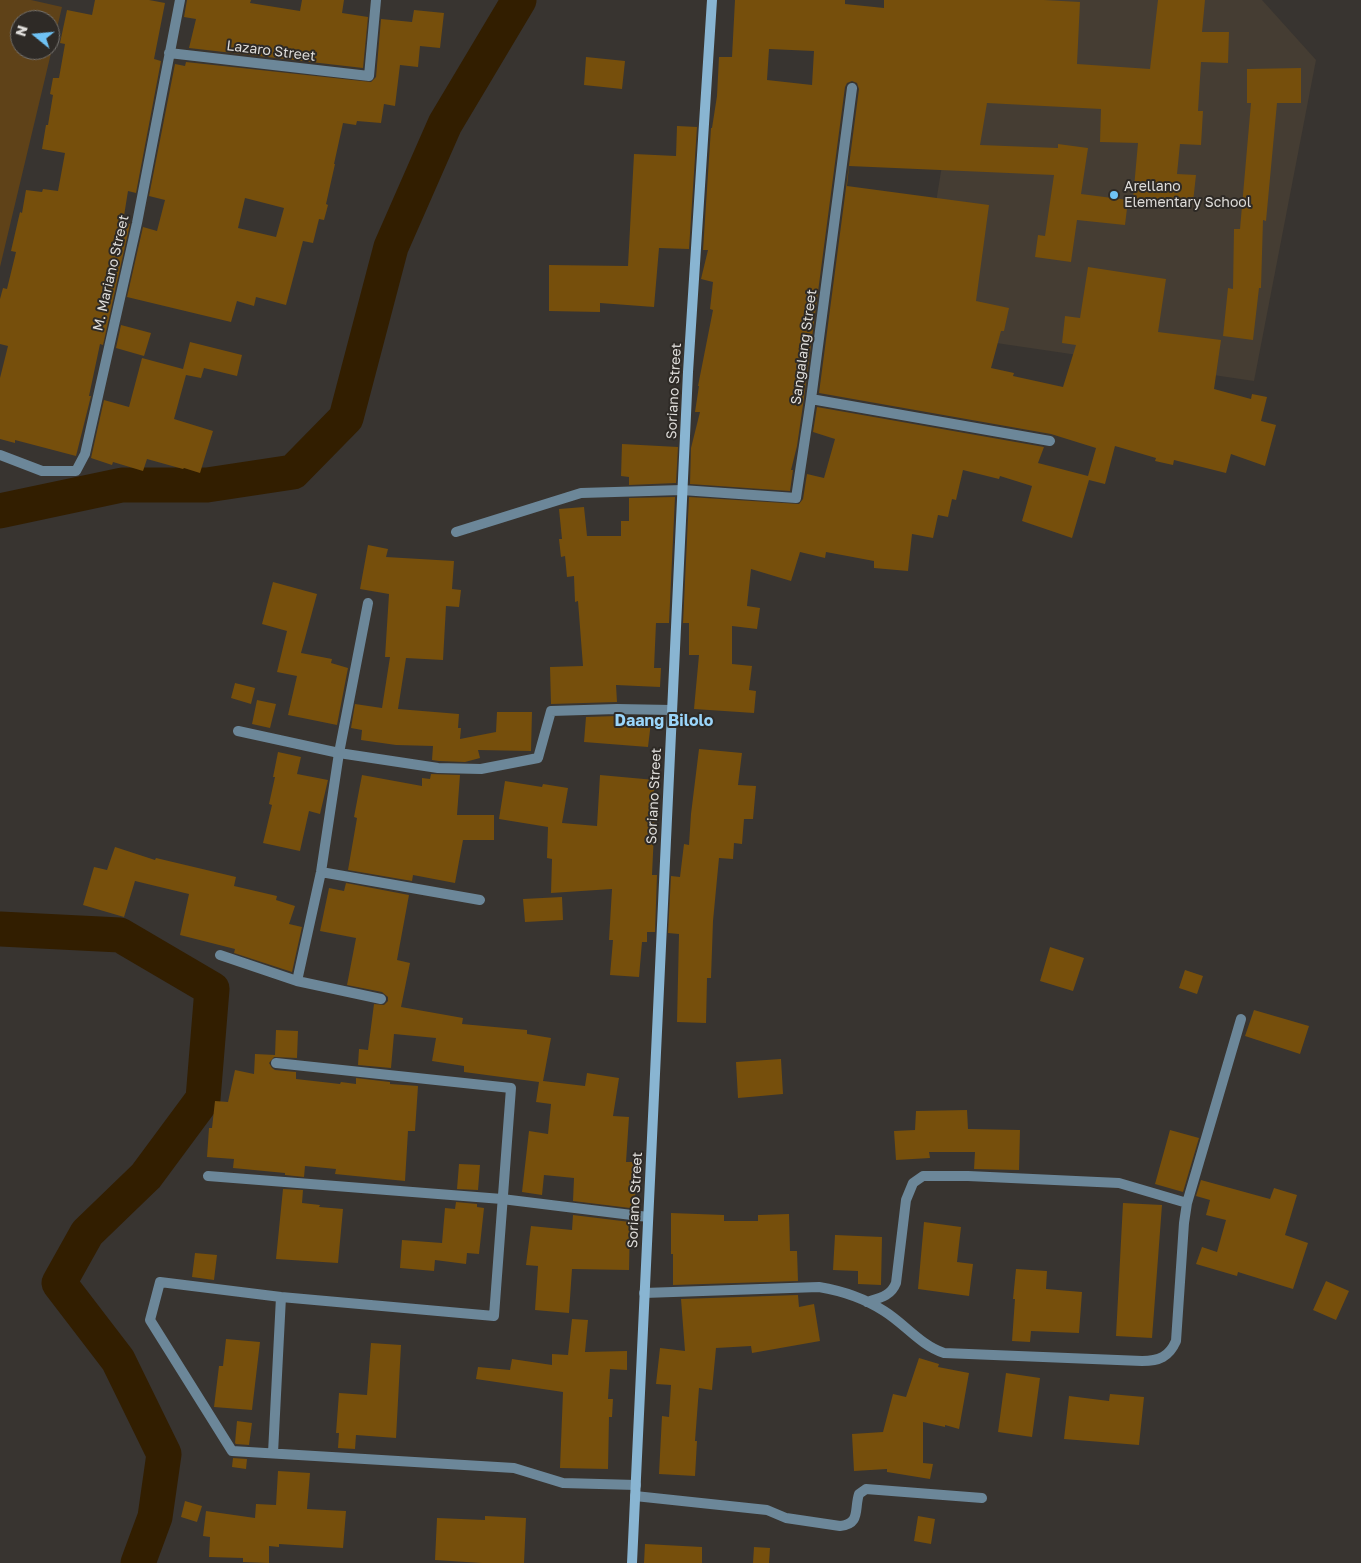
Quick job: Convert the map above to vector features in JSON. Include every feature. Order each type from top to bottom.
[{"type":"main road","name":"Soriano Street","points":[[632,1563],[688,372],[712,0]]},
{"type":"street","name":"M. Mariano Street","points":[[0,455],[42,471],[76,471],[85,454],[137,223],[180,0]]},
{"type":"street","name":"Lazaro Street","points":[[170,53],[369,76],[376,0]]},
{"type":"street","name":"Sangalang Street","points":[[682,490],[796,498],[811,400],[852,88]]},
{"type":"street","points":[[811,400],[1050,441]]},
{"type":"street","points":[[456,532],[581,493],[682,490]]},
{"type":"street","points":[[297,981],[321,872],[339,753],[368,603]]},
{"type":"street","points":[[238,731],[339,753],[438,768],[480,769],[538,758],[551,711],[672,710]]},
{"type":"street","points":[[321,872],[480,900]]},
{"type":"street","points":[[220,955],[297,981],[381,999]]},
{"type":"street","points":[[644,1293],[820,1288],[844,1292],[868,1302],[885,1311],[924,1344],[944,1353],[1157,1360],[1168,1354],[1176,1340],[1187,1203],[1241,1019]]},
{"type":"street","points":[[276,1063],[511,1088],[494,1316],[281,1297],[160,1282],[150,1320],[232,1451],[514,1468],[563,1483],[636,1491],[767,1510],[786,1518],[840,1526],[852,1523],[855,1518],[859,1494],[866,1489],[982,1498]]},
{"type":"street","points":[[208,1176],[502,1199],[648,1217]]},
{"type":"street","points":[[868,1302],[893,1290],[896,1283],[906,1200],[913,1182],[923,1176],[968,1176],[1118,1183],[1187,1203]]},
{"type":"street","points":[[273,1454],[281,1297]]},
{"type":"shaded area","points":[[0,0],[31,0],[62,7],[60,15],[60,10],[10,10],[10,60],[49,60],[0,267]]},
{"type":"shaded area","name":"Arellano Elementary School","points":[[969,0],[1262,0],[1316,60],[1254,381],[915,331]]},
{"type":"building","points":[[95,0],[149,0],[165,3],[154,59],[161,61],[136,193],[128,191],[123,222],[130,224],[103,345],[100,344],[89,396],[91,396],[76,456],[15,440],[15,443],[0,439],[0,378],[8,346],[0,344],[0,299],[3,288],[7,289],[16,252],[11,251],[20,212],[22,213],[26,190],[42,192],[43,189],[58,191],[65,153],[42,149],[53,95],[50,94],[53,78],[59,78],[65,44],[60,43],[67,10],[92,15]]},
{"type":"building","points":[[187,0],[251,0],[250,3],[300,11],[302,0],[344,0],[342,13],[368,17],[363,68],[189,48],[196,19],[184,17]]},
{"type":"building","points":[[735,0],[845,0],[845,4],[884,8],[884,0],[1044,0],[1080,2],[1077,64],[1150,69],[1158,0],[1205,0],[1202,32],[1229,32],[1228,63],[1201,62],[1198,111],[1203,111],[1201,145],[1180,144],[1177,174],[1196,175],[1193,202],[1175,201],[1175,203],[1133,199],[1138,143],[1100,142],[1101,109],[987,103],[980,145],[1058,148],[1058,144],[1088,148],[1081,194],[1128,200],[1125,225],[1077,220],[1071,262],[1035,257],[1038,235],[1045,236],[1054,175],[849,166],[847,186],[989,205],[976,301],[1009,308],[1004,331],[1001,331],[991,368],[1014,373],[1013,376],[1063,387],[1076,345],[1062,343],[1065,316],[1080,318],[1088,267],[1166,279],[1158,332],[1221,340],[1214,389],[1251,399],[1252,394],[1267,397],[1261,421],[1276,425],[1265,466],[1231,454],[1226,473],[1174,460],[1173,465],[1155,461],[1156,458],[1115,446],[1105,484],[1089,480],[1072,538],[1022,521],[1032,486],[1000,476],[999,479],[963,470],[956,500],[952,499],[948,517],[938,515],[933,538],[912,534],[908,571],[874,568],[874,561],[826,552],[825,558],[800,552],[791,581],[751,569],[747,606],[760,608],[757,629],[732,626],[732,664],[752,666],[749,690],[756,691],[754,713],[694,709],[699,655],[689,655],[689,623],[683,623],[689,497],[799,504],[803,499],[807,474],[824,478],[835,439],[813,432],[817,407],[1044,447],[1038,463],[1088,476],[1096,448],[1051,434],[819,393],[859,89],[857,83],[852,81],[847,83],[845,87],[804,398],[797,446],[791,470],[793,470],[790,491],[690,484],[691,448],[700,412],[695,412],[698,386],[713,310],[710,309],[713,282],[701,279],[708,250],[703,250],[711,128],[717,96],[719,57],[732,57]],"holes":[[[769,49],[814,51],[812,85],[767,80]]]},
{"type":"building","points":[[414,10],[444,13],[440,48],[420,46],[418,67],[400,65],[395,106],[384,104],[381,123],[357,121],[356,125],[343,123],[324,220],[319,219],[313,243],[303,241],[286,305],[256,297],[254,306],[237,301],[231,322],[127,297],[143,227],[157,231],[165,200],[149,196],[175,64],[185,66],[186,62],[371,82],[376,77],[381,19],[412,22]],"holes":[[[245,198],[284,208],[276,237],[238,228]]]},
{"type":"building","points":[[586,57],[625,61],[622,89],[584,85]]},
{"type":"building","points":[[1301,68],[1301,103],[1277,103],[1266,221],[1263,220],[1261,288],[1259,288],[1253,340],[1223,336],[1228,288],[1233,289],[1234,229],[1240,229],[1251,103],[1247,103],[1247,69]]},
{"type":"building","points":[[677,126],[697,127],[689,249],[659,248],[654,307],[600,303],[600,312],[549,311],[549,265],[628,266],[634,154],[676,156]]},
{"type":"building","points":[[121,325],[151,333],[144,356],[116,348]]},
{"type":"building","points":[[190,342],[242,355],[237,376],[204,368],[201,378],[186,375],[174,419],[213,431],[200,473],[147,459],[143,471],[113,462],[112,465],[91,458],[104,400],[129,407],[142,358],[183,369]]},
{"type":"building","points":[[622,444],[678,447],[676,483],[629,485],[629,477],[621,476]]},
{"type":"building","points":[[675,497],[669,623],[656,623],[654,668],[661,668],[660,687],[616,685],[617,702],[551,704],[550,667],[583,666],[578,601],[575,602],[574,576],[567,577],[565,556],[561,557],[559,539],[562,539],[559,509],[584,507],[587,536],[621,536],[621,521],[629,521],[629,498]]},
{"type":"building","points":[[368,545],[388,549],[386,557],[454,561],[452,589],[461,590],[459,607],[446,606],[443,660],[406,658],[398,709],[459,714],[458,728],[461,728],[460,739],[496,732],[497,712],[532,712],[531,751],[478,750],[480,758],[465,762],[439,761],[432,760],[433,746],[396,745],[361,740],[362,730],[351,728],[355,704],[382,708],[390,657],[385,657],[389,594],[360,589]]},
{"type":"building","points":[[273,582],[317,594],[301,653],[332,659],[331,663],[348,668],[337,725],[288,715],[297,676],[277,672],[287,631],[262,624]]},
{"type":"building","points":[[235,683],[255,688],[251,704],[231,698]]},
{"type":"building","points":[[257,700],[276,704],[270,728],[252,724]]},
{"type":"building","points":[[617,716],[617,719],[651,722],[648,747],[584,742],[586,717]]},
{"type":"building","points":[[699,749],[742,753],[738,785],[756,786],[753,819],[744,819],[742,844],[734,843],[733,859],[719,858],[713,921],[711,978],[707,978],[706,1023],[677,1022],[679,934],[668,933],[671,876],[680,877],[684,844],[689,845]]},
{"type":"building","points":[[278,752],[301,757],[297,774],[328,780],[320,814],[309,811],[300,851],[263,843],[272,805],[269,804]]},
{"type":"building","points":[[431,774],[460,775],[457,815],[494,815],[494,840],[463,840],[455,883],[413,875],[412,881],[348,870],[357,818],[354,817],[362,775],[422,786],[422,778],[430,779]]},
{"type":"building","points":[[600,775],[655,780],[652,811],[655,811],[652,875],[657,875],[655,932],[647,932],[647,942],[642,942],[639,977],[610,975],[613,940],[609,940],[612,889],[551,893],[552,859],[547,858],[548,827],[499,819],[505,781],[542,787],[543,784],[568,788],[562,823],[597,826]]},
{"type":"building","points":[[115,847],[155,860],[156,858],[236,877],[234,886],[277,896],[276,900],[295,906],[289,924],[302,927],[292,972],[234,953],[235,949],[180,935],[189,894],[135,881],[124,917],[83,905],[94,867],[107,870]]},
{"type":"building","points":[[346,883],[409,895],[397,960],[410,963],[401,1007],[463,1018],[462,1024],[527,1030],[527,1034],[551,1038],[543,1081],[585,1086],[587,1073],[619,1078],[613,1116],[629,1117],[626,1162],[636,1162],[635,1206],[630,1206],[630,1208],[573,1201],[574,1178],[544,1175],[542,1195],[522,1192],[529,1131],[548,1134],[551,1104],[536,1102],[539,1082],[464,1072],[464,1066],[432,1061],[436,1038],[394,1034],[391,1068],[358,1065],[359,1049],[368,1050],[374,1004],[384,1005],[388,1001],[388,997],[382,992],[347,985],[356,938],[320,931],[329,888],[344,891]]},
{"type":"building","points":[[562,897],[563,920],[525,922],[523,899]]},
{"type":"building","points":[[1050,947],[1084,958],[1073,991],[1040,981]]},
{"type":"building","points":[[1185,970],[1203,976],[1197,994],[1179,988]]},
{"type":"building","points":[[1254,1010],[1309,1026],[1300,1054],[1245,1036]]},
{"type":"building","points":[[276,1030],[298,1031],[297,1058],[274,1057],[269,1063],[275,1070],[296,1072],[296,1079],[356,1084],[356,1078],[390,1082],[390,1084],[418,1086],[415,1131],[408,1131],[405,1181],[335,1174],[336,1169],[305,1166],[304,1177],[285,1175],[285,1173],[233,1168],[234,1159],[207,1157],[209,1128],[212,1128],[215,1101],[228,1102],[235,1070],[254,1074],[255,1054],[275,1055]]},
{"type":"building","points":[[781,1059],[783,1094],[738,1098],[736,1062]]},
{"type":"building","points":[[967,1110],[968,1129],[1020,1130],[1019,1170],[974,1169],[975,1152],[929,1152],[930,1158],[896,1160],[894,1131],[915,1130],[916,1111]]},
{"type":"building","points":[[1170,1130],[1199,1138],[1183,1192],[1155,1184]]},
{"type":"building","points":[[459,1164],[480,1165],[478,1190],[457,1189]]},
{"type":"building","points":[[1201,1180],[1270,1199],[1274,1188],[1297,1195],[1285,1235],[1308,1243],[1293,1289],[1238,1272],[1237,1276],[1196,1264],[1202,1247],[1217,1252],[1226,1220],[1206,1215],[1210,1200],[1196,1196]]},
{"type":"building","points":[[283,1189],[303,1190],[302,1203],[343,1209],[338,1263],[276,1259]]},
{"type":"building","points":[[456,1202],[477,1204],[477,1207],[484,1208],[479,1254],[467,1253],[466,1264],[435,1260],[434,1271],[400,1268],[402,1240],[442,1243],[445,1208],[455,1209]]},
{"type":"building","points":[[1123,1203],[1162,1205],[1152,1338],[1116,1336]]},
{"type":"building","points":[[671,1213],[724,1215],[724,1221],[758,1221],[758,1215],[789,1214],[790,1251],[797,1251],[798,1281],[673,1285]]},
{"type":"building","points":[[573,1215],[630,1222],[629,1270],[572,1269],[569,1313],[535,1310],[538,1266],[526,1265],[531,1226],[572,1230]]},
{"type":"building","points":[[924,1222],[961,1227],[957,1262],[973,1264],[969,1296],[918,1289]]},
{"type":"building","points":[[835,1235],[882,1237],[881,1285],[858,1284],[858,1271],[833,1270]]},
{"type":"building","points":[[195,1253],[217,1255],[214,1280],[192,1277]]},
{"type":"building","points":[[1016,1269],[1047,1271],[1046,1289],[1082,1292],[1079,1333],[1031,1331],[1030,1342],[1012,1341]]},
{"type":"building","points":[[1326,1281],[1349,1291],[1336,1320],[1313,1310]]},
{"type":"building","points":[[798,1295],[799,1307],[814,1304],[820,1341],[752,1353],[751,1346],[716,1348],[712,1390],[699,1388],[695,1441],[697,1441],[695,1476],[659,1474],[662,1416],[669,1417],[671,1385],[656,1384],[660,1348],[685,1351],[681,1299]]},
{"type":"building","points":[[572,1319],[588,1320],[585,1352],[627,1351],[627,1370],[610,1369],[608,1399],[613,1399],[612,1417],[609,1417],[608,1469],[560,1468],[563,1392],[476,1379],[478,1367],[510,1370],[512,1359],[552,1365],[552,1354],[568,1355]]},
{"type":"building","points":[[226,1339],[260,1342],[252,1410],[214,1407],[219,1366],[223,1366]]},
{"type":"building","points":[[371,1343],[401,1345],[396,1438],[356,1435],[355,1449],[338,1448],[339,1433],[336,1433],[339,1393],[367,1395]]},
{"type":"building","points":[[919,1358],[939,1364],[938,1367],[969,1373],[959,1429],[923,1422],[923,1463],[933,1464],[930,1479],[887,1472],[887,1469],[854,1471],[852,1434],[883,1432],[893,1394],[906,1397]]},
{"type":"building","points":[[1006,1373],[1040,1378],[1032,1437],[998,1432]]},
{"type":"building","points":[[1110,1394],[1144,1397],[1139,1445],[1064,1439],[1069,1396],[1109,1401]]},
{"type":"building","points":[[237,1421],[252,1423],[249,1445],[235,1443]]},
{"type":"building","points":[[233,1458],[247,1459],[246,1469],[232,1467]]},
{"type":"building","points":[[278,1471],[310,1473],[307,1509],[346,1511],[343,1548],[279,1544],[279,1547],[269,1546],[269,1563],[243,1562],[243,1558],[209,1557],[210,1537],[203,1536],[206,1511],[255,1518],[256,1504],[276,1505]]},
{"type":"building","points":[[185,1501],[202,1506],[197,1522],[181,1517]]},
{"type":"building","points":[[485,1516],[526,1518],[524,1563],[435,1560],[437,1518],[485,1520]]},
{"type":"building","points":[[918,1516],[935,1519],[931,1544],[914,1541]]},
{"type":"building","points":[[645,1544],[702,1547],[702,1563],[644,1563]]},
{"type":"building","points":[[754,1547],[770,1548],[769,1563],[753,1563]]},
{"type":"waterway","points":[[0,511],[122,485],[207,485],[293,472],[346,418],[391,247],[445,124],[519,0]]},
{"type":"waterway","points":[[0,929],[120,935],[212,989],[203,1099],[146,1176],[87,1233],[59,1283],[118,1360],[164,1454],[155,1517],[138,1563]]},
{"type":"place","name":"Arellano Elementary School","points":[[1114,195]]},
{"type":"district","name":"Daang Bilolo","points":[[664,721]]}]
